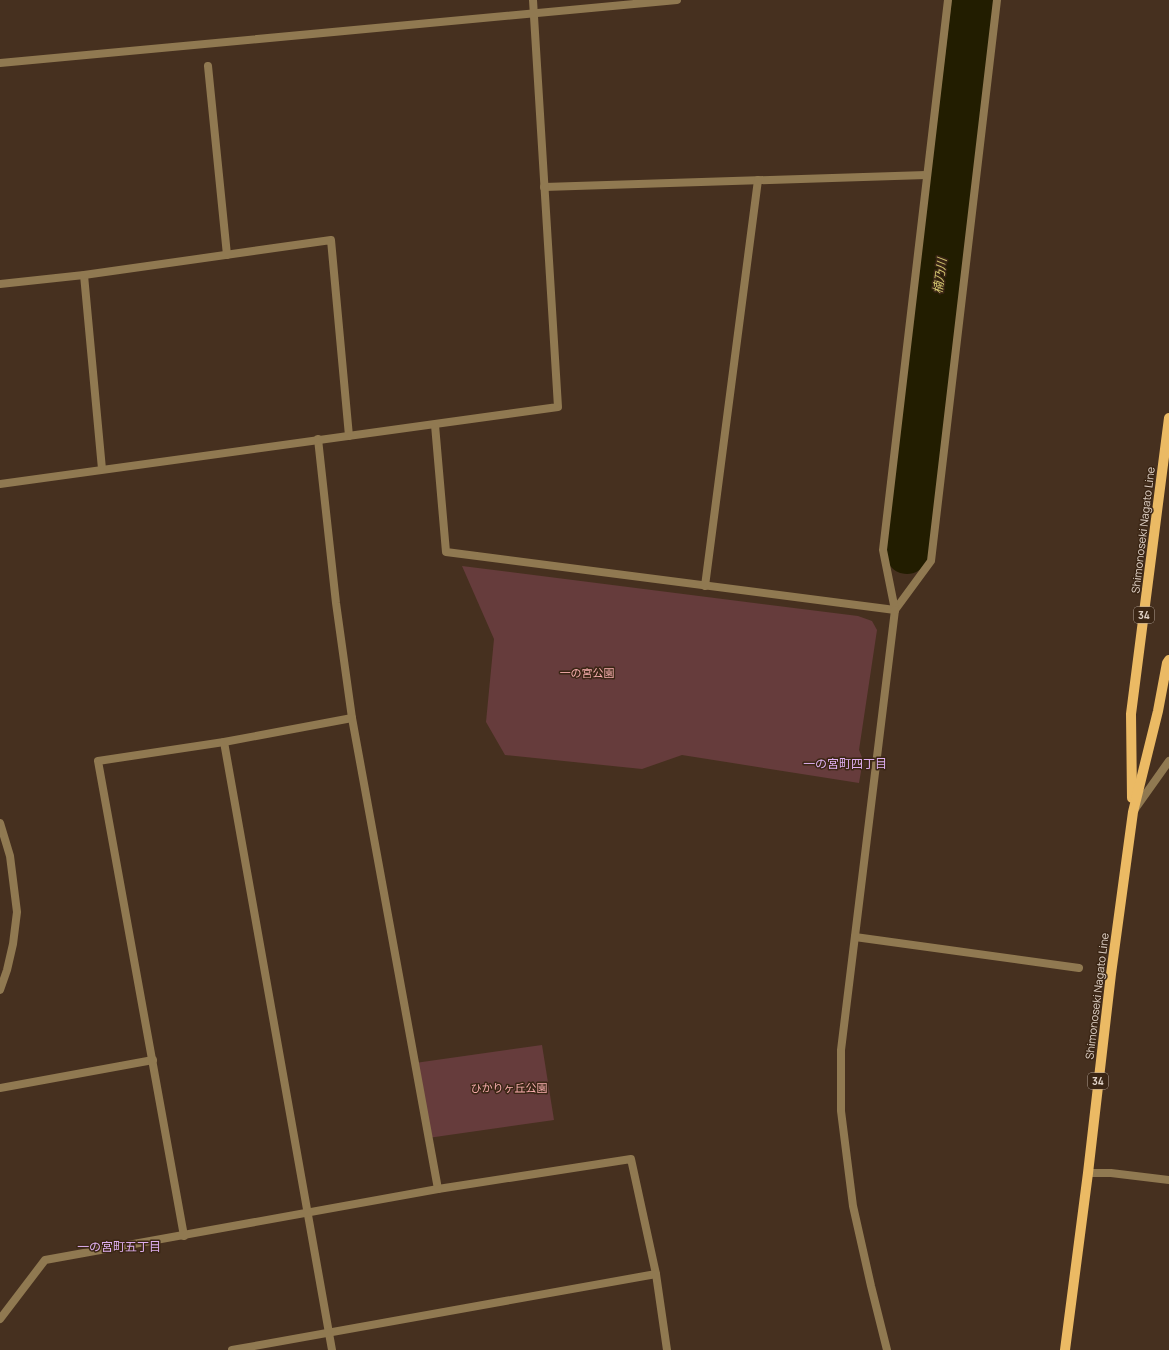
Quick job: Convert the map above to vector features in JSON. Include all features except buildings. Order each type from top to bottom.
[{"type":"main road","name":"Shimonoseki Nagato Line","points":[[1133,812],[1131,714],[1169,418]]},
{"type":"main road","name":"Shimonoseki Nagato Line","points":[[1065,1350],[1088,1173],[1111,974],[1133,812],[1158,711],[1167,663],[1169,660]]},
{"type":"street","points":[[0,484],[558,407],[533,0]]},
{"type":"street","points":[[0,63],[677,0]]},
{"type":"street","points":[[887,1350],[870,1286],[853,1206],[841,1111],[841,1050],[895,610],[883,550],[926,175],[948,0]]},
{"type":"street","points":[[895,610],[931,561],[997,0]]},
{"type":"street","points":[[208,66],[227,255]]},
{"type":"street","points":[[544,187],[926,175]]},
{"type":"street","points":[[705,586],[758,180]]},
{"type":"street","points":[[0,284],[84,275],[331,240],[349,436]]},
{"type":"street","points":[[84,275],[102,469]]},
{"type":"street","points":[[435,425],[446,552],[895,610]]},
{"type":"street","points":[[318,439],[336,603],[352,718],[438,1189]]},
{"type":"street","points":[[184,1236],[98,761],[224,742],[352,718]]},
{"type":"street","points":[[224,742],[332,1350]]},
{"type":"street","points":[[1133,812],[1169,761]]},
{"type":"street","points":[[0,822],[10,856],[17,912],[13,944],[7,970],[0,990]]},
{"type":"street","points":[[855,937],[1079,968]]},
{"type":"street","points":[[0,1088],[153,1060]]},
{"type":"street","points":[[0,1319],[45,1260],[438,1189],[631,1159],[656,1274],[667,1350]]},
{"type":"street","points":[[1088,1173],[1111,1173],[1169,1180]]},
{"type":"street","points":[[232,1350],[656,1274]]},
{"type":"green space","name":"一の宮公園","points":[[462,566],[858,616],[872,621],[877,630],[859,750],[863,760],[859,783],[682,755],[642,769],[505,755],[486,722],[494,639]]},
{"type":"green space","name":"ひかりヶ丘公園","points":[[542,1045],[554,1120],[428,1138],[415,1063]]},
{"type":"waterway","name":"楠乃川","points":[[907,552],[974,0]]},
{"type":"district","name":"一の宮町四丁目","points":[[845,764]]},
{"type":"district","name":"一の宮町五丁目","points":[[119,1247]]}]
